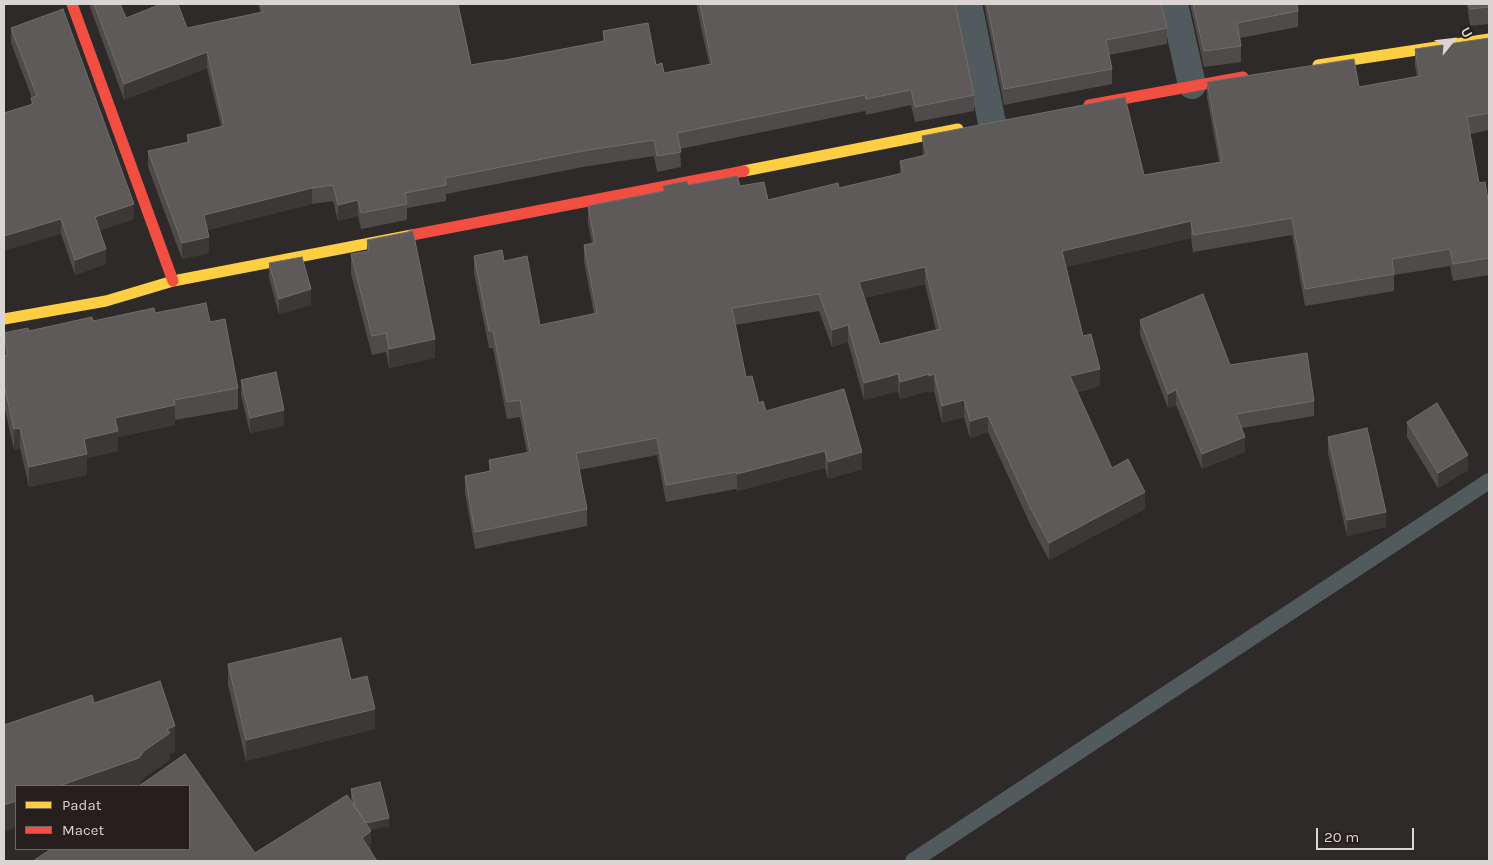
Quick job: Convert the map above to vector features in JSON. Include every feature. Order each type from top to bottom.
[{"type":"street","points":[[72,4],[173,281]]},
{"type":"street","points":[[4,318],[106,301],[173,281],[987,124],[968,4]]},
{"type":"street","points":[[1174,4],[1192,85]]},
{"type":"street","points":[[1308,67],[1489,39]]},
{"type":"street","points":[[1078,107],[1250,76]]},
{"type":"lane","points":[[913,861],[1489,481]]},
{"type":"building","points":[[94,4],[120,4],[126,18],[161,4],[178,4],[187,28],[263,12],[261,4],[458,4],[471,65],[605,41],[603,31],[648,23],[656,65],[662,63],[664,73],[712,64],[700,4],[955,4],[974,95],[915,107],[911,90],[866,99],[865,95],[677,133],[681,152],[657,156],[654,140],[583,151],[445,178],[446,185],[405,193],[407,204],[361,213],[358,200],[338,205],[333,185],[312,188],[204,215],[209,237],[182,243],[148,151],[189,142],[187,135],[224,126],[207,52],[124,84]]},
{"type":"building","points":[[987,4],[1161,4],[1167,28],[1106,40],[1112,69],[1004,89]]},
{"type":"building","points":[[1193,4],[1297,4],[1298,11],[1237,23],[1241,46],[1204,51]]},
{"type":"building","points":[[1469,4],[1489,4],[1489,7],[1470,9]]},
{"type":"building","points":[[63,9],[134,204],[95,217],[106,249],[75,260],[61,219],[4,236],[4,113],[33,104],[31,98],[37,96],[11,28]]},
{"type":"building","points":[[1489,38],[1489,113],[1467,117],[1479,183],[1485,182],[1489,206],[1489,258],[1453,264],[1450,249],[1392,259],[1394,274],[1305,289],[1292,218],[1193,235],[1191,221],[1062,251],[1083,336],[1091,334],[1100,369],[1070,376],[1112,468],[1128,459],[1145,492],[1049,543],[1031,509],[988,416],[970,421],[964,400],[942,406],[934,374],[900,382],[898,374],[864,383],[848,325],[832,330],[819,294],[732,308],[746,377],[752,376],[759,403],[763,401],[766,411],[844,389],[862,452],[828,462],[825,451],[737,474],[736,472],[666,485],[657,438],[576,453],[587,509],[475,532],[465,476],[491,471],[489,460],[530,452],[520,400],[507,402],[493,331],[489,331],[474,256],[502,250],[504,261],[527,256],[540,325],[597,313],[584,245],[595,243],[588,206],[664,191],[663,186],[687,181],[688,185],[737,176],[740,186],[764,182],[768,200],[838,183],[839,188],[903,173],[900,161],[927,155],[922,136],[1125,97],[1144,175],[1222,162],[1207,82],[1354,59],[1359,87],[1420,76],[1415,49]],"holes":[[[925,267],[940,329],[880,344],[859,282]]]},
{"type":"building","points":[[413,231],[435,339],[389,349],[386,333],[372,336],[351,254],[369,251],[367,240]]},
{"type":"building","points":[[302,257],[311,289],[279,299],[269,263]]},
{"type":"building","points":[[1203,294],[1230,365],[1307,353],[1314,401],[1236,414],[1245,437],[1202,454],[1176,390],[1168,394],[1140,320]]},
{"type":"building","points":[[206,303],[210,322],[225,319],[238,388],[174,400],[175,405],[115,418],[118,431],[84,439],[87,454],[29,467],[20,428],[14,429],[4,385],[4,356],[8,355],[4,333],[28,328],[29,331],[92,317],[93,321],[154,308],[155,313]]},
{"type":"building","points":[[276,372],[284,410],[250,418],[241,380]]},
{"type":"building","points":[[1437,403],[1468,455],[1438,473],[1407,422]]},
{"type":"building","points":[[1367,428],[1386,512],[1347,520],[1328,437]]},
{"type":"building","points":[[341,638],[351,680],[367,676],[375,709],[246,740],[228,664]]},
{"type":"building","points":[[160,681],[175,726],[167,729],[170,733],[144,751],[139,758],[62,785],[15,785],[15,801],[4,805],[4,725],[92,695],[94,703]]},
{"type":"building","points":[[185,754],[255,853],[347,795],[371,831],[362,838],[377,861],[33,861],[50,850],[190,850],[190,785],[140,785]]},
{"type":"building","points":[[380,782],[389,818],[366,823],[355,807],[351,789]]},
{"type":"traffic: slow","points":[[1318,65],[1489,39]]},
{"type":"traffic: slow","points":[[744,171],[958,129]]},
{"type":"traffic: slow","points":[[4,319],[106,301],[173,281],[412,235]]},
{"type":"traffic: jam","points":[[72,4],[173,281]]},
{"type":"traffic: jam","points":[[1089,105],[1243,77]]},
{"type":"traffic: jam","points":[[412,235],[744,171]]}]
